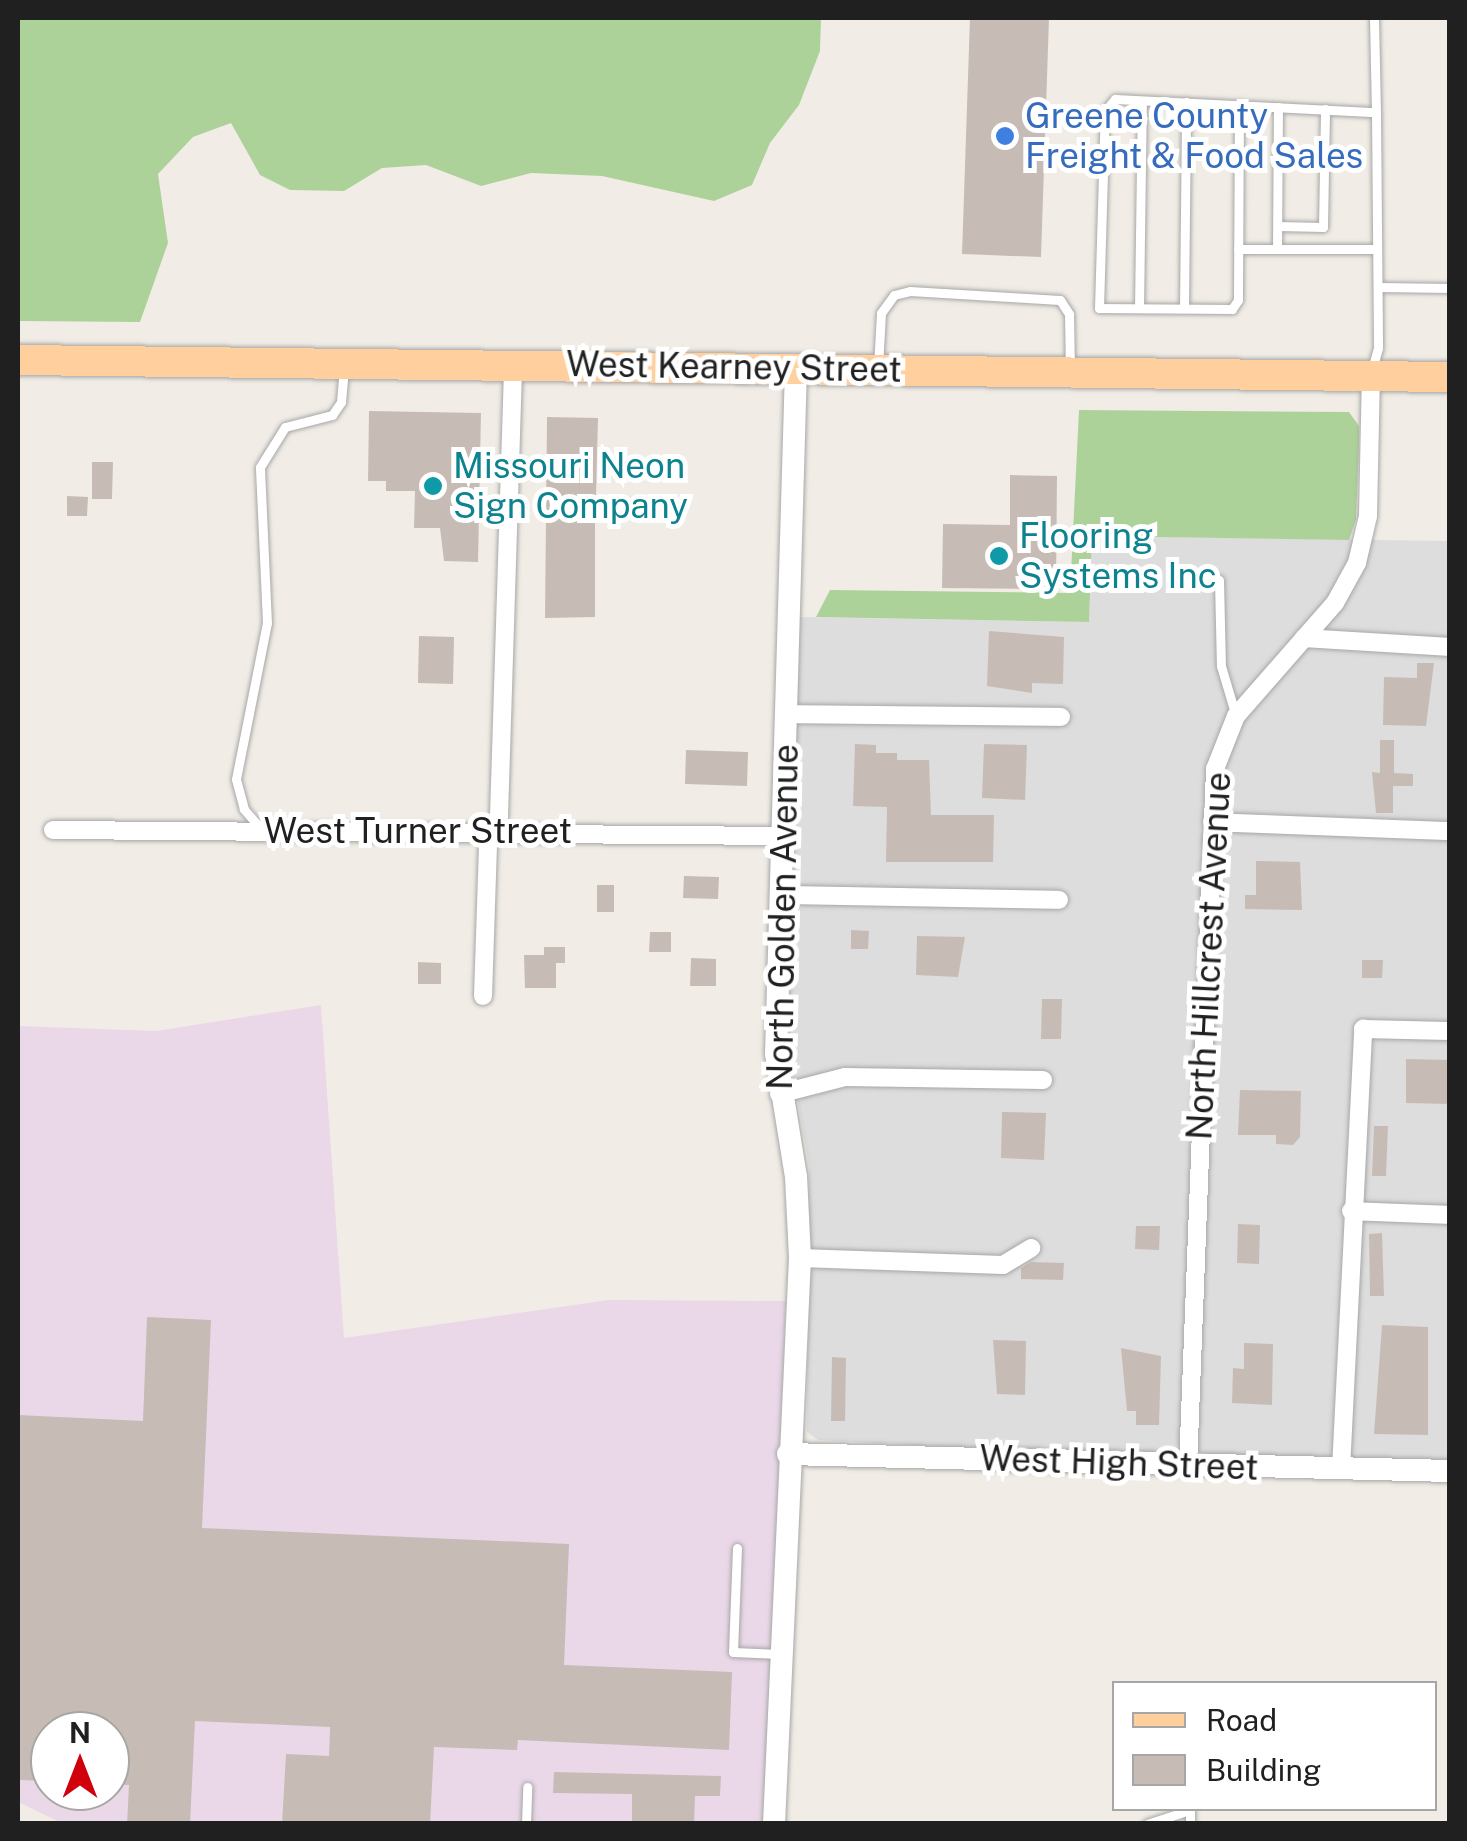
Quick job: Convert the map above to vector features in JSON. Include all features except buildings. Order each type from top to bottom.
[{"type":"main road","name":"West Kearney Street","points":[[18,360],[1450,377]]},
{"type":"street","points":[[483,996],[494,830],[500,816],[513,365]]},
{"type":"street","name":"North Golden Avenue","points":[[774,1824],[800,1258],[796,1177],[778,1094],[796,368]]},
{"type":"street","name":"North Hillcrest Avenue","points":[[1188,1466],[1212,822],[1218,755],[1236,716],[1344,591],[1362,548],[1371,376]]},
{"type":"street","points":[[1304,638],[1450,646]]},
{"type":"street","points":[[786,714],[1061,717]]},
{"type":"street","points":[[1212,822],[1450,832]]},
{"type":"street","name":"West Turner Street","points":[[52,830],[494,830],[784,836]]},
{"type":"street","points":[[782,896],[1059,900]]},
{"type":"street","points":[[1341,1469],[1363,1029],[1450,1032]]},
{"type":"street","points":[[778,1094],[845,1077],[1044,1080]]},
{"type":"street","points":[[1351,1211],[1450,1214]]},
{"type":"street","points":[[800,1258],[1003,1265],[1031,1248]]},
{"type":"street","name":"West High Street","points":[[788,1454],[1450,1472]]},
{"type":"lane","points":[[1371,376],[1379,287],[1374,249],[1374,18]]},
{"type":"lane","points":[[1239,105],[1238,300],[1232,309],[1100,308],[1105,112],[1115,99],[1142,101],[1186,102],[1376,112]]},
{"type":"lane","points":[[1139,308],[1142,101]]},
{"type":"lane","points":[[1184,308],[1186,102]]},
{"type":"lane","points":[[1277,248],[1278,107]]},
{"type":"lane","points":[[1278,226],[1323,227],[1325,110]]},
{"type":"lane","points":[[1238,249],[1374,249]]},
{"type":"lane","points":[[1379,287],[1450,288]]},
{"type":"lane","points":[[878,369],[882,312],[894,295],[910,291],[1060,300],[1069,314],[1070,372]]},
{"type":"lane","points":[[262,830],[244,809],[236,779],[267,623],[260,466],[285,428],[332,415],[341,402],[344,363]]},
{"type":"lane","points":[[1219,580],[1221,666],[1236,716]]},
{"type":"lane","points":[[737,1548],[734,1652],[780,1654]]},
{"type":"lane","points":[[526,1824],[528,1786]]},
{"type":"lane","points":[[1146,1824],[1187,1811]]},
{"type":"shaded area","points":[[1092,536],[1449,541],[1449,1461],[1055,1453],[818,1440],[807,1432],[809,1165],[788,1043],[799,617],[1089,622]]},
{"type":"shaded area","points":[[321,1005],[344,1338],[609,1300],[786,1301],[765,1823],[64,1824],[37,1811],[130,1811],[130,1711],[30,1711],[30,1808],[18,1802],[18,1026],[156,1031]]},
{"type":"green space","points":[[18,18],[821,18],[820,51],[799,105],[770,143],[752,185],[714,201],[602,176],[531,173],[481,186],[426,165],[382,168],[344,191],[290,190],[260,175],[231,123],[193,137],[158,174],[168,243],[140,322],[18,321]]},
{"type":"green space","points":[[1079,410],[1349,412],[1359,426],[1359,445],[1356,519],[1349,540],[1092,536],[1089,622],[816,617],[830,590],[1070,593]]},
{"type":"place","name":"Greene County Freight & Food Sales","points":[[1005,136]]},
{"type":"place","name":"Missouri Neon Sign Company","points":[[433,486]]},
{"type":"place","name":"Flooring Systems Inc","points":[[999,556]]}]
